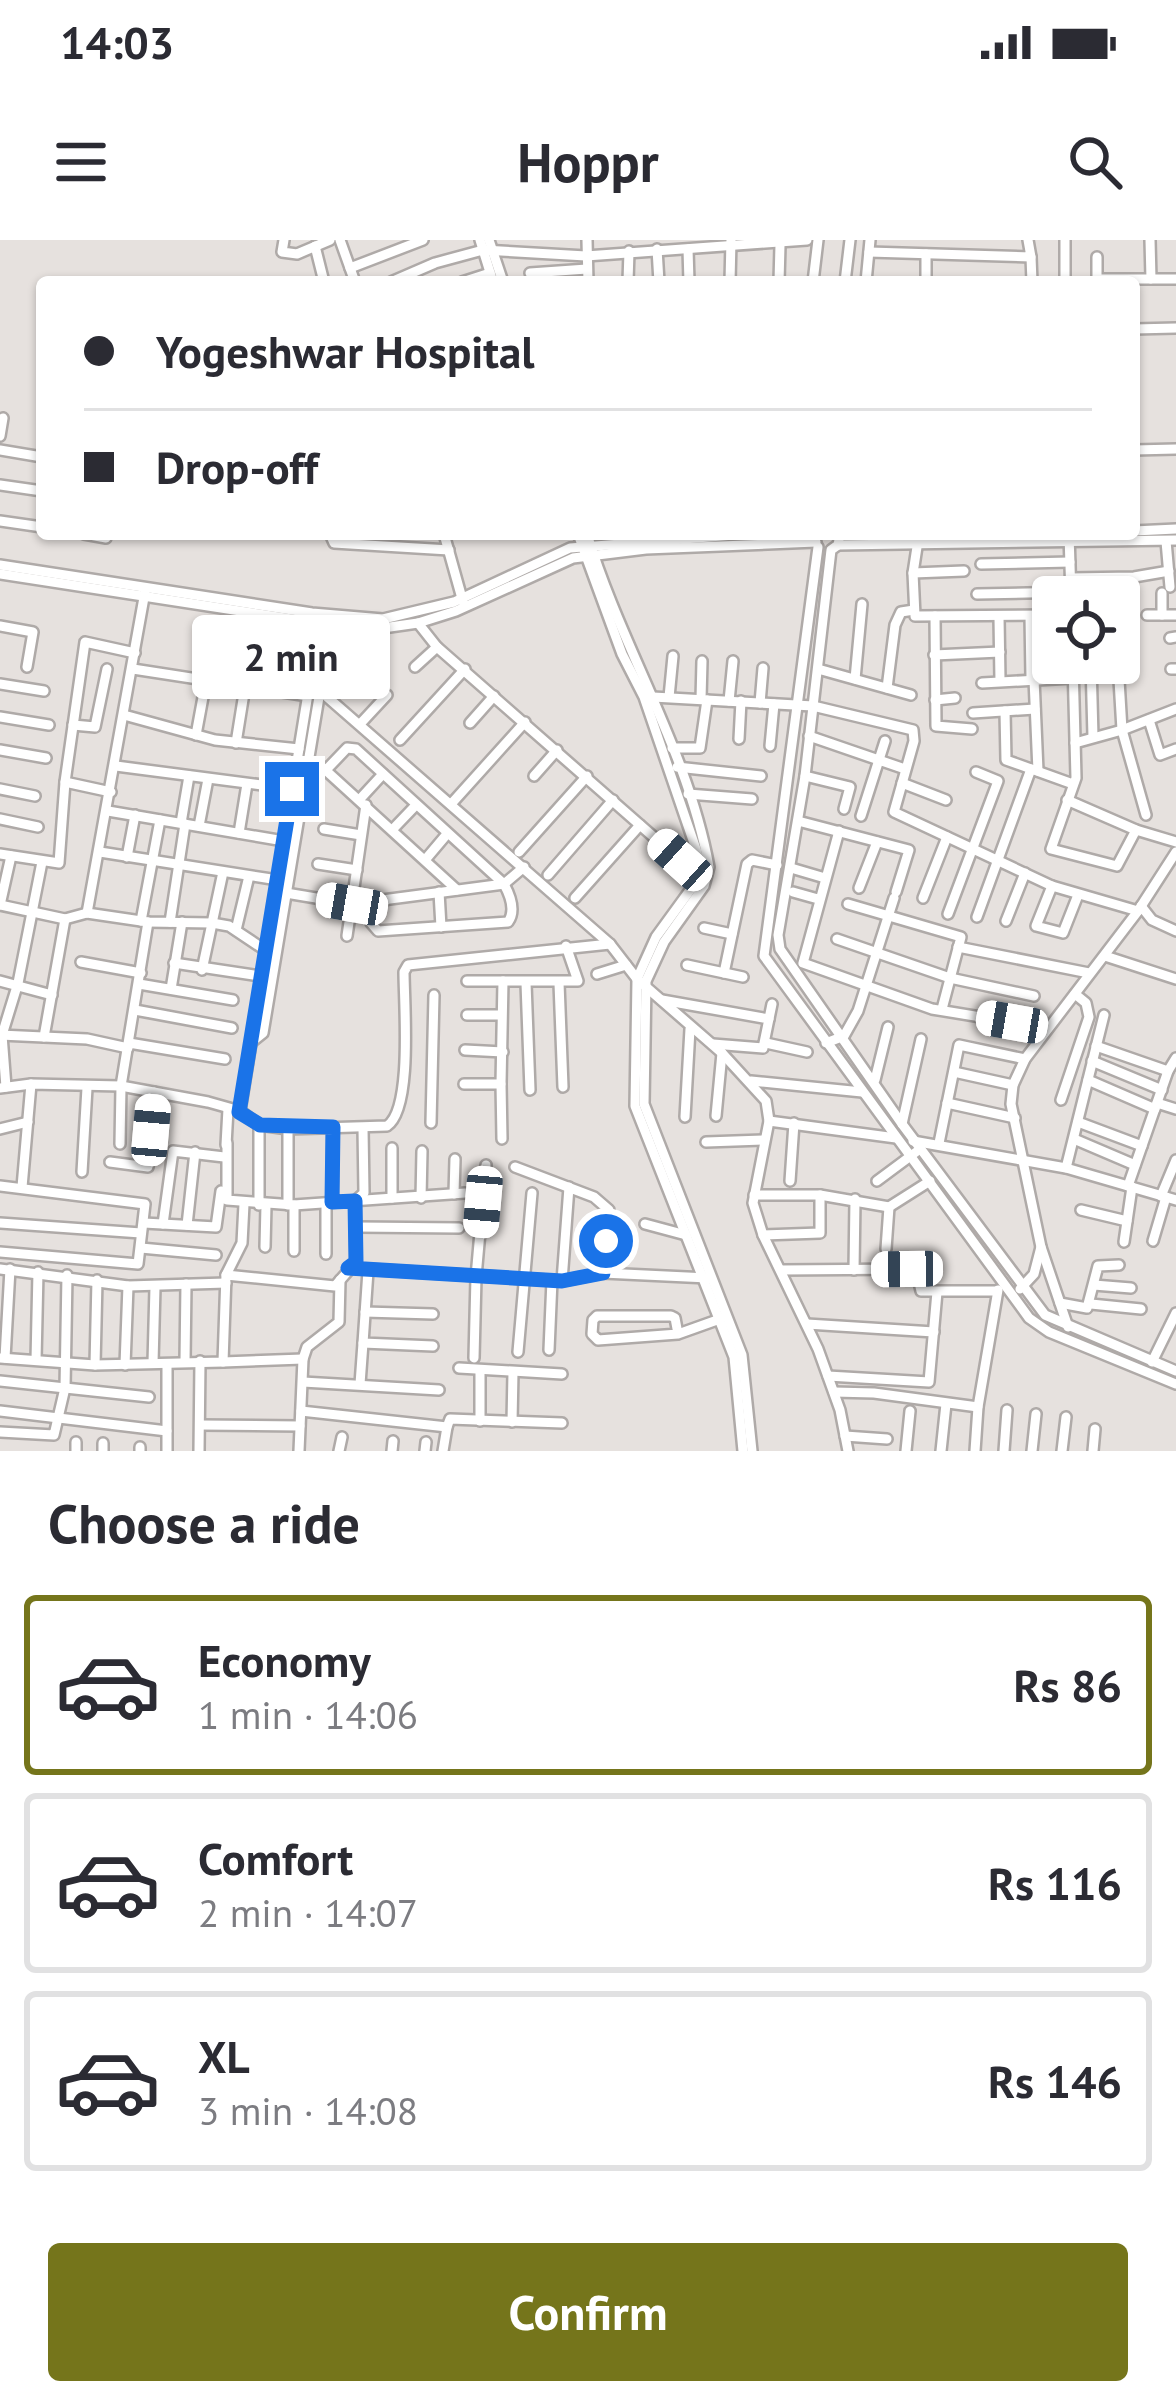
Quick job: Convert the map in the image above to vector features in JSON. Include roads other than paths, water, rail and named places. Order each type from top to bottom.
[{"type":"street","points":[[284,240],[283,252],[297,254],[330,240]]},
{"type":"street","points":[[340,240],[353,276]]},
{"type":"street","points":[[350,268],[424,240],[435,263]]},
{"type":"street","points":[[587,240],[588,276]]},
{"type":"street","points":[[417,276],[435,263],[486,245],[586,256],[650,246],[688,249],[807,240]]},
{"type":"street","points":[[814,276],[818,240]]},
{"type":"street","points":[[846,276],[850,240]]},
{"type":"street","points":[[916,240],[925,276]]},
{"type":"street","points":[[945,254],[946,240]]},
{"type":"street","points":[[1028,240],[1032,276]]},
{"type":"street","points":[[1065,240],[1065,276]]},
{"type":"street","points":[[1150,240],[1151,279]]},
{"type":"street","points":[[730,243],[730,276]]},
{"type":"street","points":[[779,276],[780,244]]},
{"type":"street","points":[[486,245],[492,276]]},
{"type":"street","points":[[486,245],[500,276]]},
{"type":"street","points":[[315,246],[321,276]]},
{"type":"street","points":[[650,246],[658,276]]},
{"type":"street","points":[[867,276],[870,246],[1031,257]]},
{"type":"street","points":[[688,249],[688,276]]},
{"type":"street","points":[[628,250],[628,276]]},
{"type":"street","points":[[1097,257],[1097,276]]},
{"type":"street","points":[[530,273],[587,269]]},
{"type":"street","points":[[1140,279],[1176,279]]},
{"type":"street","points":[[1140,329],[1176,328]]},
{"type":"street","points":[[0,436],[3,418]]},
{"type":"street","points":[[1140,450],[1176,449]]},
{"type":"street","points":[[0,450],[36,456]]},
{"type":"street","points":[[0,484],[36,490]]},
{"type":"street","points":[[0,520],[36,526]]},
{"type":"street","points":[[1140,531],[1176,529]]},
{"type":"street","points":[[1140,539],[1171,540],[1162,615]]},
{"type":"street","points":[[333,540],[449,550]]},
{"type":"street","points":[[402,540],[405,546]]},
{"type":"street","points":[[445,540],[464,603]]},
{"type":"street","points":[[582,540],[649,697],[674,767],[700,868],[691,890],[646,953],[630,1072],[635,1106],[658,1145],[686,1235],[742,1354],[752,1451]]},
{"type":"street","points":[[587,540],[588,551]]},
{"type":"street","points":[[0,569],[383,628],[418,623],[588,551],[702,540]]},
{"type":"street","points":[[785,540],[916,547],[1035,540]]},
{"type":"street","points":[[918,540],[915,616],[1030,616],[1032,679],[982,683]]},
{"type":"street","points":[[1069,540],[1071,576]]},
{"type":"street","points":[[816,541],[806,705],[763,952],[1002,1287]]},
{"type":"street","points":[[836,543],[818,669],[806,705],[805,776],[778,935],[780,949],[902,1124],[1018,1275],[1029,1318],[1044,1330],[1176,1384]]},
{"type":"street","points":[[981,564],[1070,562]]},
{"type":"street","points":[[913,573],[964,571]]},
{"type":"street","points":[[1140,576],[1169,571]]},
{"type":"street","points":[[87,913],[146,591]]},
{"type":"street","points":[[976,594],[1032,594]]},
{"type":"street","points":[[326,619],[397,617],[464,603]]},
{"type":"street","points":[[855,679],[862,604]]},
{"type":"street","points":[[887,688],[895,625],[901,611],[914,610]]},
{"type":"street","points":[[1147,615],[1176,615]]},
{"type":"street","points":[[935,616],[936,726],[972,729]]},
{"type":"street","points":[[1000,616],[1000,681]]},
{"type":"street","points":[[224,1200],[224,1157],[253,1041],[250,1030],[280,888],[326,619]]},
{"type":"street","points":[[418,623],[437,647],[680,860]]},
{"type":"street","points":[[0,636],[1,626],[33,632],[27,667]]},
{"type":"street","points":[[136,652],[85,642],[59,863],[6,855],[0,905],[65,920],[87,913],[212,923],[236,930],[265,950]]},
{"type":"street","points":[[415,667],[437,647]]},
{"type":"street","points":[[934,655],[1000,652]]},
{"type":"street","points":[[669,697],[673,656]]},
{"type":"street","points":[[672,748],[700,748],[702,661]]},
{"type":"street","points":[[733,661],[739,739]]},
{"type":"street","points":[[760,703],[763,668]]},
{"type":"street","points":[[73,725],[95,727],[107,669]]},
{"type":"street","points":[[400,740],[465,669]]},
{"type":"street","points":[[818,669],[911,695]]},
{"type":"street","points":[[133,670],[308,696]]},
{"type":"street","points":[[196,735],[206,681]]},
{"type":"street","points":[[0,684],[44,691]]},
{"type":"street","points":[[977,917],[1035,770],[1032,684]]},
{"type":"street","points":[[1073,684],[1072,784],[1051,849],[1117,866],[1136,830]]},
{"type":"street","points":[[1092,684],[1093,737]]},
{"type":"street","points":[[1119,684],[1122,730],[1146,815]]},
{"type":"street","points":[[253,1041],[262,1033],[284,841],[308,696],[315,685]]},
{"type":"street","points":[[315,685],[349,704],[361,723],[610,944],[642,983],[722,1053],[766,1101],[769,1121],[754,1195],[763,1235],[828,1376],[848,1451]]},
{"type":"street","points":[[236,742],[244,687]]},
{"type":"street","points":[[361,723],[388,695]]},
{"type":"street","points":[[470,723],[494,695]]},
{"type":"street","points":[[649,697],[806,705],[913,730],[894,812],[997,863],[1078,896],[1140,909],[1176,931]]},
{"type":"street","points":[[649,697],[672,748],[674,767],[706,850],[707,878],[642,983],[644,1104],[738,1376],[743,1451]]},
{"type":"street","points":[[935,700],[956,698]]},
{"type":"street","points":[[770,746],[774,704]]},
{"type":"street","points":[[973,713],[1035,709]]},
{"type":"street","points":[[1075,742],[1176,709]]},
{"type":"street","points":[[1006,711],[1006,760],[1072,784]]},
{"type":"street","points":[[99,716],[299,749]]},
{"type":"street","points":[[0,717],[49,725]]},
{"type":"street","points":[[1149,720],[1160,755],[1176,749]]},
{"type":"street","points":[[452,803],[525,722]]},
{"type":"street","points":[[809,736],[905,769]]},
{"type":"street","points":[[861,816],[885,741]]},
{"type":"street","points":[[370,901],[374,931],[511,920],[512,903],[504,884],[352,747],[324,768],[457,890]]},
{"type":"street","points":[[0,750],[46,758]]},
{"type":"street","points":[[533,776],[557,750]]},
{"type":"street","points":[[116,766],[292,789]]},
{"type":"street","points":[[674,767],[761,776]]},
{"type":"street","points":[[948,914],[998,781],[976,772]]},
{"type":"street","points":[[347,936],[363,801],[383,774]]},
{"type":"street","points":[[171,988],[189,776]]},
{"type":"street","points":[[519,851],[587,776]]},
{"type":"street","points":[[805,776],[850,787],[844,808]]},
{"type":"street","points":[[200,826],[208,779]]},
{"type":"street","points":[[65,782],[111,792]]},
{"type":"street","points":[[902,783],[946,800]]},
{"type":"street","points":[[239,833],[247,784]]},
{"type":"street","points":[[0,789],[35,796]]},
{"type":"street","points":[[688,794],[752,799]]},
{"type":"street","points":[[548,875],[613,800]]},
{"type":"street","points":[[1067,800],[1176,842]]},
{"type":"street","points":[[393,830],[416,805]]},
{"type":"street","points":[[108,811],[284,841]]},
{"type":"street","points":[[127,856],[134,815]]},
{"type":"street","points":[[0,819],[38,827]]},
{"type":"street","points":[[120,1144],[122,1086],[160,820]]},
{"type":"street","points":[[798,821],[909,850],[844,1036],[826,1043]]},
{"type":"street","points":[[575,898],[640,825]]},
{"type":"street","points":[[324,829],[362,836]]},
{"type":"street","points":[[839,831],[802,963],[942,1010],[1048,1028]]},
{"type":"street","points":[[425,860],[447,834]]},
{"type":"street","points":[[782,834],[796,836]]},
{"type":"street","points":[[922,898],[947,837]]},
{"type":"street","points":[[859,888],[877,842]]},
{"type":"street","points":[[100,852],[249,875],[280,888],[352,904],[504,884],[524,867]]},
{"type":"street","points":[[1069,1328],[1041,1247],[1015,1118],[1013,1085],[1025,1059],[1140,909],[1176,853]]},
{"type":"street","points":[[724,973],[747,864],[752,860],[777,865]]},
{"type":"street","points":[[42,862],[1,1035],[3,1088],[122,1086],[234,1110],[260,1125],[288,1129],[387,1126],[398,1116],[408,965],[610,944]]},
{"type":"street","points":[[319,864],[357,870]]},
{"type":"street","points":[[791,868],[825,878]]},
{"type":"street","points":[[202,970],[223,872]]},
{"type":"street","points":[[1006,921],[1025,873]]},
{"type":"street","points":[[1162,874],[1176,880]]},
{"type":"street","points":[[236,930],[249,875]]},
{"type":"street","points":[[1052,886],[1036,926],[1063,933],[1078,896]]},
{"type":"street","points":[[439,892],[441,927]]},
{"type":"street","points":[[793,892],[818,899]]},
{"type":"street","points":[[848,904],[961,937],[942,1010]]},
{"type":"street","points":[[44,1037],[65,920]]},
{"type":"street","points":[[704,928],[732,934]]},
{"type":"street","points":[[837,939],[950,978],[1034,996]]},
{"type":"street","points":[[467,981],[578,981],[566,946]]},
{"type":"street","points":[[958,947],[1089,973]]},
{"type":"street","points":[[1105,956],[1176,979]]},
{"type":"street","points":[[81,962],[233,1000]]},
{"type":"street","points":[[174,963],[260,976]]},
{"type":"street","points":[[597,974],[626,964]]},
{"type":"street","points":[[687,965],[743,977]]},
{"type":"street","points":[[0,981],[52,994]]},
{"type":"street","points":[[502,1139],[503,981]]},
{"type":"street","points":[[526,983],[530,1090]]},
{"type":"street","points":[[559,983],[563,1087]]},
{"type":"street","points":[[1061,1100],[1089,1017],[1086,1003],[1075,994]]},
{"type":"street","points":[[431,1123],[434,995]]},
{"type":"street","points":[[658,999],[769,1019]]},
{"type":"street","points":[[710,1043],[764,1048],[772,1004]]},
{"type":"street","points":[[135,1010],[232,1028]]},
{"type":"street","points":[[467,1015],[501,1015]]},
{"type":"street","points":[[1066,1168],[1104,1016]]},
{"type":"street","points":[[874,1081],[888,1028]]},
{"type":"street","points":[[685,1117],[690,1029]]},
{"type":"street","points":[[1,1035],[86,1039],[225,1059]]},
{"type":"street","points":[[902,1124],[921,1039]]},
{"type":"street","points":[[766,1043],[807,1052]]},
{"type":"street","points":[[939,1144],[959,1045],[1025,1059]]},
{"type":"street","points":[[1096,1046],[1168,1081]]},
{"type":"street","points":[[465,1050],[502,1052]]},
{"type":"street","points":[[404,1053],[432,1055]]},
{"type":"street","points":[[716,1116],[722,1053]]},
{"type":"street","points":[[1124,1242],[1135,1166],[1176,1058]]},
{"type":"street","points":[[1092,1061],[1168,1081]]},
{"type":"street","points":[[954,1072],[1013,1085]]},
{"type":"street","points":[[1088,1080],[1176,1109]]},
{"type":"street","points":[[751,1081],[862,1092]]},
{"type":"street","points":[[22,1187],[32,1084]]},
{"type":"street","points":[[464,1084],[502,1084]]},
{"type":"street","points":[[82,1172],[87,1088]]},
{"type":"street","points":[[110,1162],[148,1167],[154,1092]]},
{"type":"street","points":[[947,1102],[1015,1118]]},
{"type":"street","points":[[769,1121],[939,1144],[1066,1168],[1168,1198]]},
{"type":"street","points":[[0,1129],[28,1122]]},
{"type":"street","points":[[1078,1122],[1142,1146]]},
{"type":"street","points":[[790,1181],[794,1123]]},
{"type":"street","points":[[260,1125],[265,1247]]},
{"type":"street","points":[[326,1254],[333,1127]]},
{"type":"street","points":[[355,1201],[364,1193],[362,1128]]},
{"type":"street","points":[[288,1129],[294,1251]]},
{"type":"street","points":[[1074,1139],[1135,1166]]},
{"type":"street","points":[[706,1142],[763,1140]]},
{"type":"street","points":[[0,1223],[216,1227],[224,1200],[227,1143]]},
{"type":"street","points":[[878,1181],[919,1144]]},
{"type":"street","points":[[392,1148],[392,1198]]},
{"type":"street","points":[[163,1224],[173,1151],[224,1157]]},
{"type":"street","points":[[422,1151],[422,1198]]},
{"type":"street","points":[[187,1225],[195,1152]]},
{"type":"street","points":[[224,1200],[291,1205],[459,1194],[455,1159]]},
{"type":"street","points":[[1153,1241],[1176,1160]]},
{"type":"street","points":[[480,1421],[476,1277],[486,1165]]},
{"type":"street","points":[[515,1167],[598,1199],[609,1210],[603,1273]]},
{"type":"street","points":[[754,1195],[820,1195],[889,1207],[930,1180]]},
{"type":"street","points":[[0,1186],[145,1204],[138,1264],[0,1252]]},
{"type":"street","points":[[549,1350],[569,1187]]},
{"type":"street","points":[[518,1352],[532,1193]]},
{"type":"street","points":[[763,1235],[820,1234],[820,1195]]},
{"type":"street","points":[[854,1270],[855,1199]]},
{"type":"street","points":[[303,1359],[95,1366],[3,1358],[5,1269],[128,1286],[226,1279],[334,1286],[356,1262],[355,1201]]},
{"type":"street","points":[[224,1362],[226,1279],[242,1244],[244,1204]]},
{"type":"street","points":[[886,1250],[889,1207]]},
{"type":"street","points":[[1081,1210],[1095,1220],[1127,1221]]},
{"type":"street","points":[[645,1225],[686,1235]]},
{"type":"street","points":[[356,1227],[459,1228]]},
{"type":"street","points":[[1019,1290],[1034,1274],[1041,1247]]},
{"type":"street","points":[[141,1248],[216,1255]]},
{"type":"street","points":[[1090,1304],[1098,1266],[1119,1265]]},
{"type":"street","points":[[348,1268],[557,1280],[603,1273],[707,1278]]},
{"type":"street","points":[[782,1270],[911,1269],[919,1290],[1019,1290],[1045,1315],[1069,1328],[1176,1371]]},
{"type":"street","points":[[360,1384],[368,1270]]},
{"type":"street","points":[[36,1360],[38,1272]]},
{"type":"street","points":[[51,1451],[65,1388],[67,1275]]},
{"type":"street","points":[[975,1451],[978,1407],[1002,1287],[1018,1275]]},
{"type":"street","points":[[95,1366],[97,1280]]},
{"type":"street","points":[[299,1451],[303,1359],[307,1347],[339,1322],[340,1280]]},
{"type":"street","points":[[184,1361],[186,1284]]},
{"type":"street","points":[[1094,1285],[1131,1288]]},
{"type":"street","points":[[125,1365],[128,1286]]},
{"type":"street","points":[[153,1363],[155,1287]]},
{"type":"street","points":[[828,1376],[928,1382],[937,1292]]},
{"type":"street","points":[[1060,1303],[1141,1309]]},
{"type":"street","points":[[365,1312],[433,1314]]},
{"type":"street","points":[[1152,1362],[1176,1313]]},
{"type":"street","points":[[678,1334],[674,1316],[597,1316],[592,1320],[595,1340],[678,1334],[719,1319]]},
{"type":"street","points":[[807,1324],[934,1332]]},
{"type":"street","points":[[363,1343],[433,1346]]},
{"type":"street","points":[[200,1361],[200,1451]]},
{"type":"street","points":[[167,1364],[167,1451]]},
{"type":"street","points":[[459,1368],[477,1364],[513,1372],[562,1373]]},
{"type":"street","points":[[512,1422],[513,1372]]},
{"type":"street","points":[[0,1381],[149,1397]]},
{"type":"street","points":[[303,1382],[439,1390]]},
{"type":"street","points":[[834,1392],[978,1407]]},
{"type":"street","points":[[940,1451],[946,1404]]},
{"type":"street","points":[[1004,1451],[1007,1410]]},
{"type":"street","points":[[0,1411],[167,1431]]},
{"type":"street","points":[[301,1411],[447,1426]]},
{"type":"street","points":[[906,1451],[910,1412]]},
{"type":"street","points":[[1032,1451],[1036,1414]]},
{"type":"street","points":[[1062,1451],[1066,1417]]},
{"type":"street","points":[[443,1451],[450,1419],[562,1423]]},
{"type":"street","points":[[200,1425],[299,1426]]},
{"type":"street","points":[[1093,1451],[1095,1429]]},
{"type":"street","points":[[0,1432],[51,1436]]},
{"type":"street","points":[[19,1433],[19,1451]]},
{"type":"street","points":[[845,1436],[887,1439]]},
{"type":"street","points":[[339,1451],[342,1437]]}]
